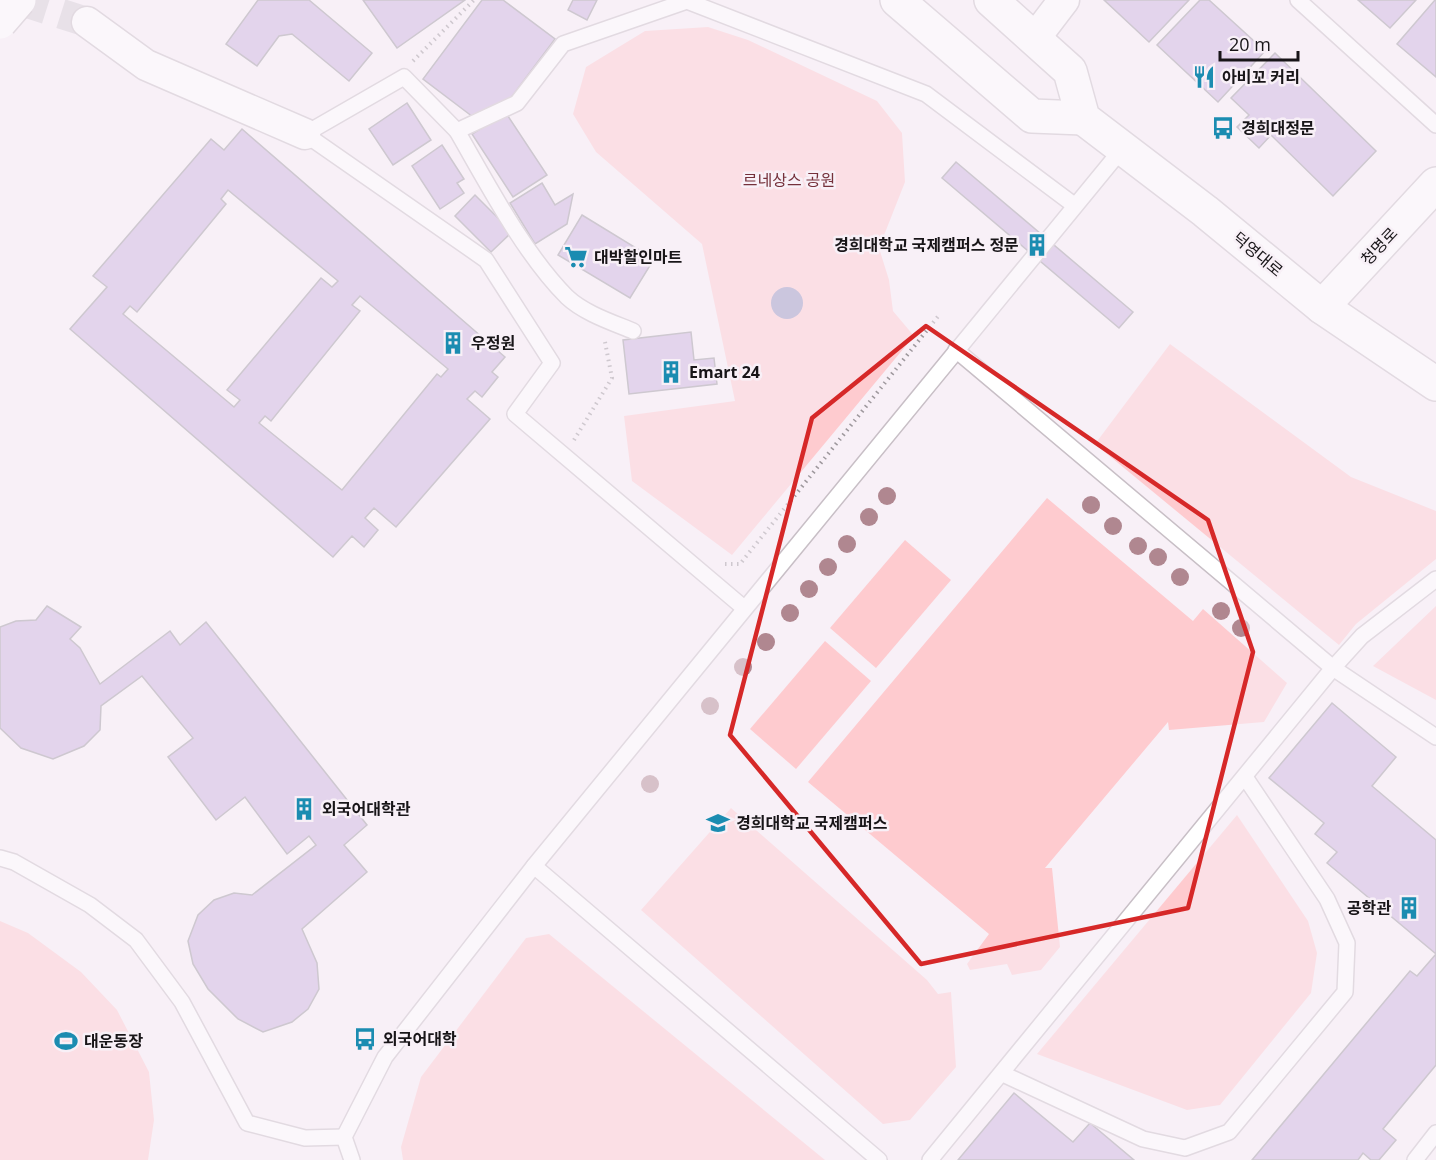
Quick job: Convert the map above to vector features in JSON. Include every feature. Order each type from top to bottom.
[{"type":"main road","points":[[0,22],[19,0]]},
{"type":"main road","points":[[897,0],[1032,116],[1083,118],[1070,71],[991,0]]},
{"type":"main road","name":"덕영대로","points":[[1083,118],[1205,211],[1322,307],[1436,384]]},
{"type":"main road","name":"청명로","points":[[1322,307],[1436,184]]},
{"type":"street","points":[[1035,38],[1064,0]]},
{"type":"street","points":[[87,22],[146,65],[305,134]]},
{"type":"lane","points":[[1298,0],[1436,124]]},
{"type":"lane","points":[[457,131],[517,103],[563,44],[687,1],[926,94],[1074,205]]},
{"type":"lane","points":[[633,331],[599,317],[568,298],[536,257],[457,131],[404,77],[305,134],[486,260],[552,363],[515,414],[744,608]]},
{"type":"lane","points":[[352,1160],[344,1137],[385,1057],[534,866],[1122,149]]},
{"type":"lane","points":[[957,351],[1333,668],[1436,737]]},
{"type":"lane","points":[[930,1160],[1003,1074],[1333,668],[1362,636],[1436,579]]},
{"type":"lane","points":[[1003,1074],[1143,1139],[1185,1148],[1229,1132],[1338,1001],[1345,992],[1347,943],[1327,899],[1245,777]]},
{"type":"lane","points":[[0,858],[14,862],[90,905],[136,940],[182,1002],[247,1123],[304,1138],[344,1137]]},
{"type":"lane","points":[[534,866],[879,1160]]},
{"type":"lane","points":[[1415,1160],[1436,1133]]},
{"type":"path","points":[[414,58],[474,0]]},
{"type":"path","points":[[722,564],[740,564],[940,314]]},
{"type":"path","points":[[563,456],[612,378],[599,317]]},
{"type":"highlighted area","points":[[926,326],[1208,520],[1253,652],[1188,908],[921,964],[730,735],[812,418]]},
{"type":"green space","name":"르네상스 공원","points":[[708,27],[748,40],[877,101],[902,133],[905,182],[879,248],[889,280],[893,311],[914,336],[732,555],[632,481],[624,416],[735,401],[702,244],[596,152],[573,114],[586,67],[645,31]]},
{"type":"green space","points":[[1170,344],[1351,477],[1436,511],[1436,559],[1356,624],[1339,645],[1095,444]]},
{"type":"green space","points":[[1047,498],[1193,621],[1203,609],[1287,683],[1264,722],[1169,730],[1168,722],[1045,868],[1052,868],[1060,947],[1041,970],[1012,975],[1007,964],[970,970],[967,964],[989,934],[808,782]]},
{"type":"green space","points":[[905,540],[951,580],[876,668],[830,628]]},
{"type":"green space","points":[[1436,606],[1436,700],[1373,666]]},
{"type":"green space","points":[[825,641],[871,681],[796,769],[750,729]]},
{"type":"green space","points":[[731,808],[927,980],[938,994],[951,992],[956,1067],[910,1120],[883,1124],[641,910]]},
{"type":"green space","points":[[1237,815],[1308,921],[1317,953],[1311,993],[1220,1105],[1187,1110],[1037,1054]]},
{"type":"green space","name":"대운동장","points":[[0,921],[28,933],[81,972],[117,1010],[149,1072],[154,1120],[148,1160],[0,1160]]},
{"type":"green space","points":[[549,934],[825,1160],[403,1160],[401,1147],[421,1077],[526,938]]},
{"type":"shaded area","points":[[787,287],[798,292],[803,303],[798,314],[787,319],[776,314],[771,303],[776,292]]},
{"type":"building","points":[[258,0],[309,0],[372,53],[349,81],[292,34],[279,36],[257,66],[226,44]]},
{"type":"building","points":[[363,0],[465,0],[397,48]]},
{"type":"building","points":[[482,0],[503,0],[555,39],[504,107],[473,117],[423,79]]},
{"type":"building","points":[[573,0],[597,0],[587,20],[568,10]]},
{"type":"building","points":[[1104,0],[1189,0],[1149,42]]},
{"type":"building","points":[[1200,0],[1209,0],[1265,51],[1218,102],[1157,45]]},
{"type":"building","points":[[1358,0],[1416,0],[1390,28]]},
{"type":"building","points":[[1436,0],[1436,77],[1397,44]]},
{"type":"building","points":[[1275,53],[1376,151],[1333,196],[1271,135],[1259,148],[1237,127],[1249,115],[1231,98]]},
{"type":"building","points":[[407,103],[431,140],[393,165],[369,129]]},
{"type":"building","points":[[506,113],[547,175],[513,197],[472,134]]},
{"type":"building","name":"우정원","points":[[242,129],[505,357],[492,372],[498,377],[482,397],[475,391],[467,399],[490,419],[396,527],[374,508],[365,518],[378,530],[364,547],[352,536],[333,557],[70,329],[107,287],[93,276],[211,139],[224,150]],"holes":[[[228,190],[338,281],[332,287],[321,278],[227,390],[240,400],[234,407],[123,314],[130,306],[137,312],[226,204],[221,199]],[[360,296],[448,369],[441,377],[437,374],[342,490],[259,423],[265,416],[271,421],[360,311],[352,305]]]},
{"type":"building","points":[[442,145],[464,179],[457,183],[464,193],[440,209],[412,166]]},
{"type":"building","name":"경희대학교 국제캠퍼스 정문","points":[[956,162],[1133,312],[1119,328],[942,178]]},
{"type":"building","points":[[542,183],[555,205],[573,194],[567,224],[535,244],[510,203]]},
{"type":"building","points":[[475,195],[512,232],[491,252],[455,216]]},
{"type":"building","points":[[582,215],[654,259],[630,298],[558,255]]},
{"type":"building","name":"Emart 24","points":[[691,332],[694,360],[714,358],[717,384],[629,394],[623,340]]},
{"type":"building","name":"외국어대학관","points":[[47,606],[81,627],[70,639],[80,648],[100,684],[170,631],[180,645],[206,622],[367,825],[344,845],[367,872],[302,929],[317,963],[319,989],[308,1009],[292,1022],[263,1032],[238,1019],[208,989],[193,964],[188,941],[198,915],[214,900],[234,893],[252,895],[316,845],[309,836],[287,854],[245,797],[216,820],[168,757],[193,738],[142,676],[101,706],[100,730],[84,746],[53,759],[21,748],[0,728],[0,627],[16,621],[36,620]]},
{"type":"building","points":[[1332,703],[1396,757],[1372,786],[1436,840],[1436,954],[1327,863],[1337,852],[1315,834],[1324,823],[1269,778]]},
{"type":"building","points":[[1436,954],[1436,1065],[1383,1129],[1396,1140],[1379,1160],[1371,1160],[1363,1153],[1358,1160],[1252,1160],[1410,971],[1417,976]]},
{"type":"building","points":[[1014,1093],[1073,1142],[1090,1123],[1134,1160],[958,1160]]},
{"type":"tunnel","points":[[18,0],[87,22]]},
{"type":"place","name":"아비꼬 커리","points":[[1204,77]]},
{"type":"place","name":"경희대정문","points":[[1223,128]]},
{"type":"place","name":"경희대학교 국제캠퍼스 정문","points":[[1037,245]]},
{"type":"place","name":"대박할인마트","points":[[576,257]]},
{"type":"place","name":"우정원","points":[[453,343]]},
{"type":"place","name":"Emart 24","points":[[671,372]]},
{"type":"place","name":"외국어대학관","points":[[304,809]]},
{"type":"place","name":"경희대학교 국제캠퍼스","points":[[718,823]]},
{"type":"place","name":"공학관","points":[[1409,908]]},
{"type":"place","name":"외국어대학","points":[[365,1039]]},
{"type":"place","name":"대운동장","points":[[66,1041]]}]
